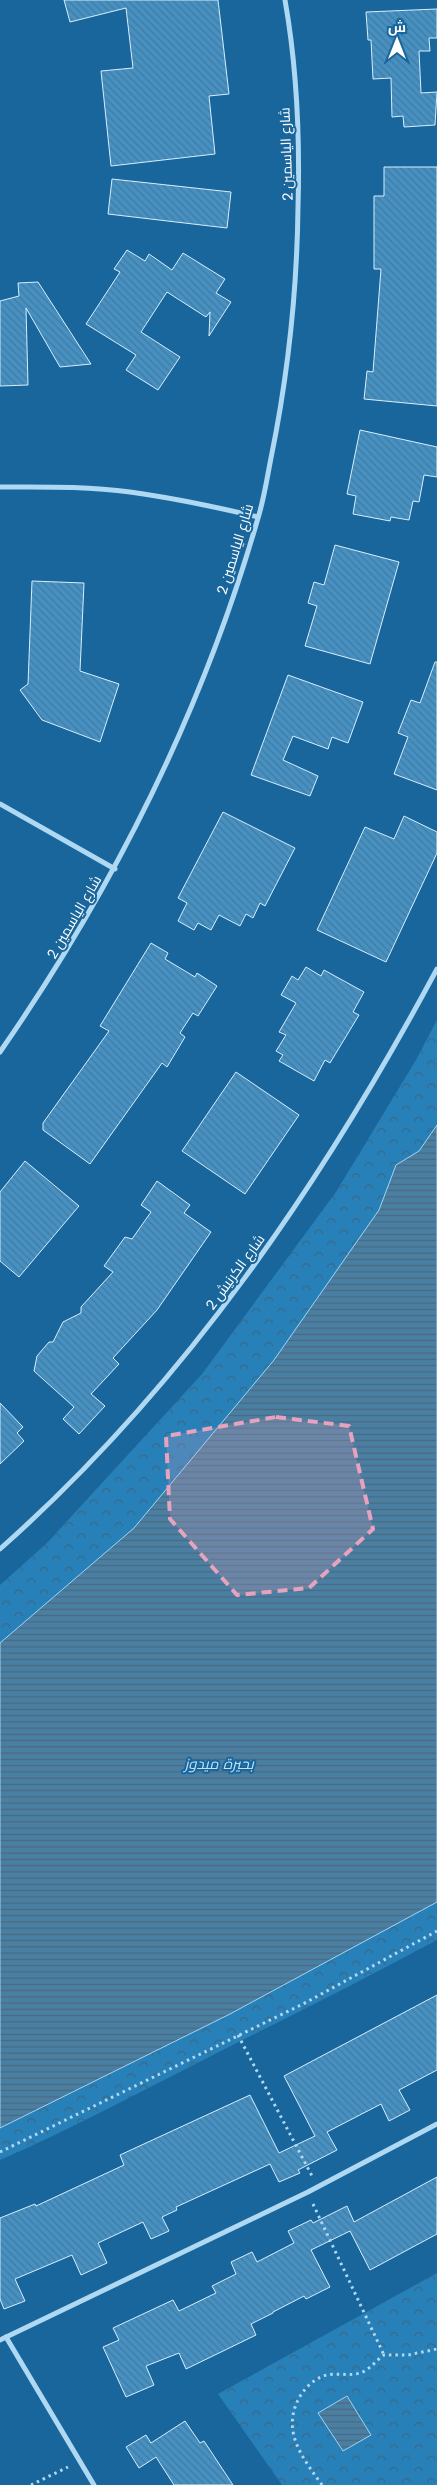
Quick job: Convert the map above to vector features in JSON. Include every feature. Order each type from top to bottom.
[{"type":"street","name":"شارع الياسمين 2","points":[[0,1052],[50,980],[115,869],[175,746],[219,637],[258,517],[284,396],[297,273],[300,150],[290,28],[285,0]]},
{"type":"street","points":[[0,487],[62,487],[129,492],[194,502],[258,517]]},
{"type":"street","points":[[0,804],[115,869]]},
{"type":"street","name":"شارع الكرنيش 2","points":[[0,1549],[35,1518],[96,1457],[154,1393],[209,1327],[282,1226],[341,1138],[399,1039],[437,969]]},
{"type":"street","points":[[0,2340],[308,2192],[437,2124]]},
{"type":"street","points":[[6,2337],[94,2485]]},
{"type":"path","points":[[0,2152],[303,2004],[437,1931]]},
{"type":"path","points":[[238,2035],[318,2187]]},
{"type":"path","points":[[308,2192],[384,2355]]},
{"type":"path","points":[[322,2485],[299,2452],[293,2438],[291,2422],[294,2407],[311,2383],[322,2376],[360,2373],[370,2368],[384,2355],[414,2354],[437,2349]]},
{"type":"path","points":[[31,2485],[79,2461]]},
{"type":"highlighted area","points":[[276,1417],[349,1426],[373,1529],[309,1588],[237,1595],[170,1519],[166,1436]]},
{"type":"green space","name":"بحيرة ميدوز","points":[[437,1020],[437,1940],[53,2136],[0,2160],[0,1585],[47,1543],[202,1374],[336,1192],[416,1060]]},
{"type":"green space","points":[[437,2273],[437,2485],[282,2485],[218,2394]]},
{"type":"water","name":"بحيرة ميدوز","points":[[437,1125],[437,1902],[230,2014],[0,2128],[0,1643],[134,1528],[274,1360],[379,1210],[396,1165],[419,1151]]},
{"type":"water","points":[[347,2396],[371,2435],[343,2451],[318,2413]]},
{"type":"building","points":[[64,0],[218,0],[229,94],[209,96],[215,154],[111,166],[101,71],[133,68],[126,8],[70,22]]},
{"type":"building","points":[[437,9],[437,38],[429,38],[430,51],[419,51],[421,93],[437,92],[435,125],[404,127],[403,116],[392,117],[391,78],[373,79],[371,40],[368,40],[366,12]]},
{"type":"building","points":[[384,167],[437,167],[437,406],[364,399],[367,371],[373,372],[381,269],[374,269],[374,196],[384,196]]},
{"type":"building","points":[[112,179],[231,192],[227,228],[108,214]]},
{"type":"building","points":[[127,250],[145,261],[149,254],[172,270],[183,253],[225,279],[216,293],[231,302],[209,336],[210,312],[206,317],[167,292],[141,332],[180,357],[158,390],[126,370],[136,355],[86,324],[120,272],[114,269]]},
{"type":"building","points":[[38,282],[91,364],[60,367],[26,308],[28,385],[0,386],[0,301],[19,296],[18,283]]},
{"type":"building","points":[[360,430],[437,447],[437,477],[424,475],[419,502],[413,501],[409,520],[391,517],[390,521],[353,514],[356,496],[347,494]]},
{"type":"building","points":[[335,545],[399,562],[370,664],[305,646],[317,606],[308,603],[314,582],[324,585]]},
{"type":"building","points":[[32,581],[84,583],[80,671],[119,684],[100,742],[42,720],[20,690],[28,684]]},
{"type":"building","points":[[435,662],[437,662],[437,790],[394,774],[408,737],[398,733],[411,700],[420,703]]},
{"type":"building","points":[[288,675],[363,702],[348,743],[332,737],[328,749],[293,736],[283,760],[318,776],[310,796],[251,775]]},
{"type":"building","points":[[223,812],[295,848],[265,906],[260,903],[253,918],[246,914],[240,926],[219,915],[211,930],[198,923],[194,930],[178,921],[187,903],[178,898]]},
{"type":"building","points":[[404,816],[437,832],[437,853],[386,962],[317,930],[365,827],[394,839]]},
{"type":"building","points":[[151,943],[168,953],[165,959],[195,977],[197,973],[217,986],[198,1016],[193,1013],[180,1033],[185,1037],[167,1067],[162,1063],[90,1164],[43,1130],[43,1123],[109,1031],[100,1026]]},
{"type":"building","points":[[306,967],[321,976],[324,970],[364,992],[353,1012],[359,1015],[330,1063],[325,1060],[314,1081],[279,1061],[283,1055],[276,1051],[286,1035],[279,1032],[296,1003],[281,995],[292,976],[298,980]]},
{"type":"building","points":[[236,1072],[299,1115],[245,1194],[182,1151]]},
{"type":"building","points":[[25,1161],[79,1206],[19,1277],[0,1261],[0,1192]]},
{"type":"building","points":[[157,1181],[190,1205],[184,1213],[211,1232],[157,1310],[113,1358],[119,1364],[91,1394],[105,1406],[79,1434],[63,1419],[74,1407],[34,1371],[37,1356],[49,1342],[53,1342],[63,1322],[81,1313],[81,1307],[113,1272],[104,1266],[125,1237],[132,1239],[151,1212],[141,1205]]},
{"type":"building","points":[[0,1403],[23,1427],[17,1433],[24,1441],[0,1464]]},
{"type":"building","points":[[437,1995],[437,2070],[399,2090],[410,2110],[389,2121],[381,2104],[327,2132],[337,2150],[298,2170],[300,2173],[279,2182],[270,2164],[176,2207],[177,2210],[162,2217],[169,2231],[151,2239],[143,2222],[98,2243],[107,2263],[81,2275],[72,2255],[15,2279],[25,2301],[4,2309],[0,2299],[0,2218],[35,2204],[36,2206],[124,2165],[120,2155],[250,2095],[279,2153],[315,2136],[284,2076]]},
{"type":"building","points":[[437,2177],[437,2234],[370,2270],[350,2231],[311,2250],[330,2287],[306,2299],[304,2296],[251,2324],[256,2335],[186,2369],[179,2353],[146,2366],[154,2385],[126,2397],[103,2347],[119,2340],[113,2328],[173,2300],[179,2311],[216,2293],[212,2286],[236,2274],[231,2262],[252,2252],[257,2262],[294,2243],[288,2231],[311,2220],[313,2223],[347,2206],[354,2222]]},
{"type":"building","points":[[185,2421],[200,2443],[204,2441],[233,2485],[174,2485],[156,2457],[139,2468],[126,2447],[146,2435],[151,2443]]}]
